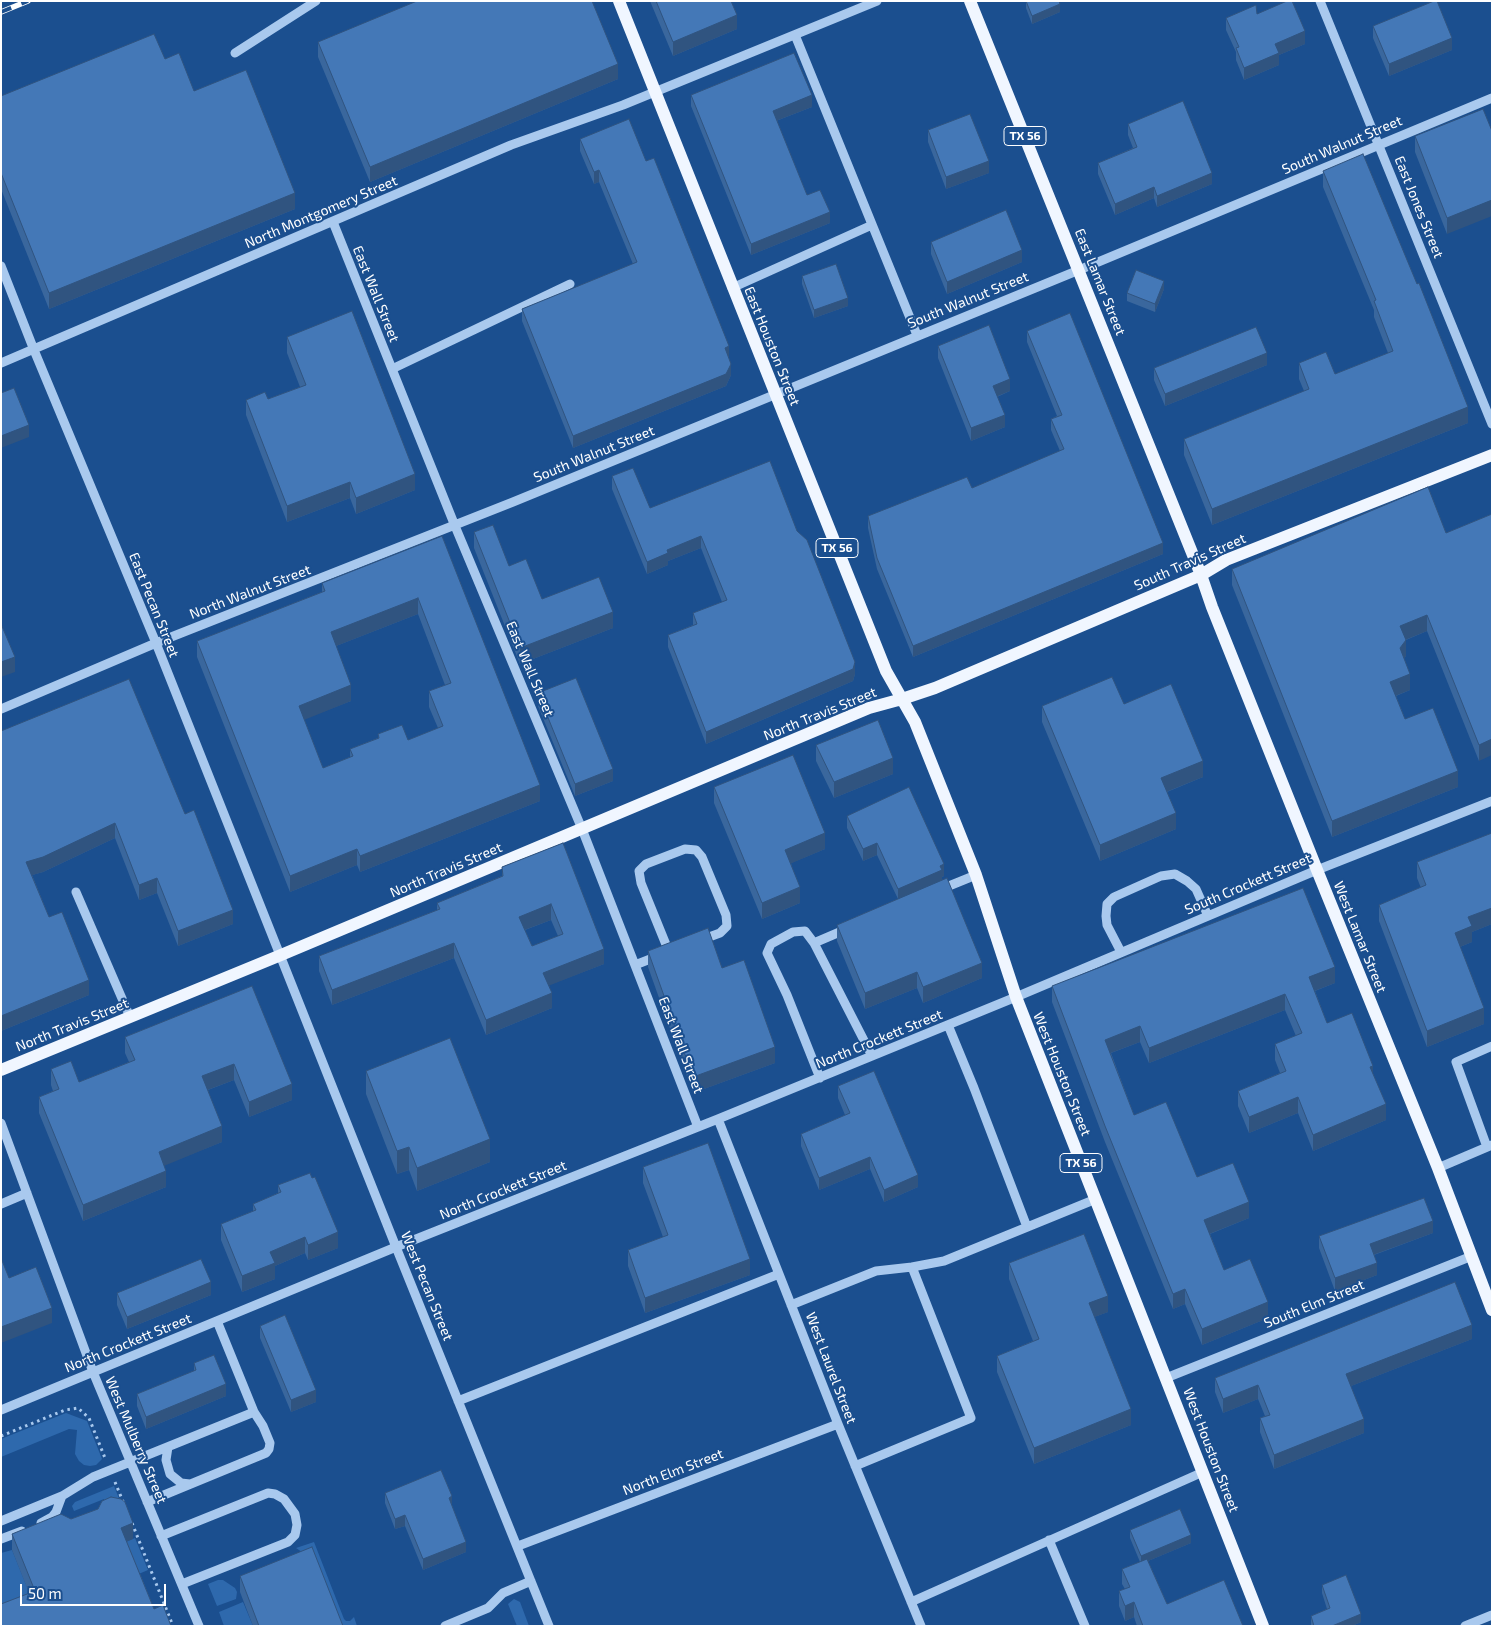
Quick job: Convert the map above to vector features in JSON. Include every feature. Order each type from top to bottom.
[{"type":"main road","name":"East Houston Street","points":[[619,1],[886,671],[902,700]]},
{"type":"main road","name":"East Lamar Street","points":[[970,1],[1201,575]]},
{"type":"main road","name":"South Travis Street","points":[[902,700],[935,688],[1201,575],[1226,560],[1492,455]]},
{"type":"main road","name":"West Lamar Street","points":[[1201,575],[1212,608],[1438,1168],[1492,1310]]},
{"type":"main road","name":"North Travis Street","points":[[1,1070],[281,955],[869,708],[902,700]]},
{"type":"main road","name":"West Houston Street","points":[[902,700],[915,722],[976,875],[1016,997],[1263,1626]]},
{"type":"street","points":[[235,53],[316,1]]},
{"type":"street","name":"North Montgomery Street","points":[[1,364],[511,145],[623,106],[877,1]]},
{"type":"street","name":"East Jones Street","points":[[1320,1],[1492,424]]},
{"type":"street","points":[[796,34],[917,335]]},
{"type":"street","name":"South Walnut Street","points":[[455,526],[1492,98]]},
{"type":"street","name":"East Wall Street","points":[[333,222],[455,526],[582,829],[698,1127]]},
{"type":"street","points":[[732,288],[872,225]]},
{"type":"street","name":"East Pecan Street","points":[[1,266],[156,643],[281,955]]},
{"type":"street","points":[[392,368],[570,284]]},
{"type":"street","name":"North Walnut Street","points":[[1,710],[156,643],[455,526]]},
{"type":"street","name":"South Crockett Street","points":[[1016,997],[1317,870],[1492,801]]},
{"type":"street","points":[[635,965],[673,950],[641,882],[640,871],[646,864],[685,849],[696,850],[702,857],[726,915],[727,926],[720,933],[694,942]]},
{"type":"street","points":[[1121,952],[1107,925],[1108,904],[1114,897],[1162,876],[1175,874],[1187,881],[1196,890],[1208,916]]},
{"type":"street","points":[[933,893],[976,875]]},
{"type":"street","points":[[76,892],[130,1017]]},
{"type":"street","points":[[814,943],[856,925]]},
{"type":"street","points":[[820,1078],[768,953],[771,944],[793,932],[805,931],[814,943],[872,1056]]},
{"type":"street","name":"West Pecan Street","points":[[281,955],[396,1247],[549,1626]]},
{"type":"street","name":"North Crockett Street","points":[[1,1410],[396,1247],[718,1120],[1016,997]]},
{"type":"street","points":[[948,1025],[1027,1227]]},
{"type":"street","points":[[1438,1168],[1490,1146],[1456,1062],[1492,1046]]},
{"type":"street","name":"West Laurel Street","points":[[718,1120],[838,1424],[921,1626]]},
{"type":"street","name":"West Mulberry Street","points":[[1,1123],[93,1372],[199,1626]]},
{"type":"street","points":[[1,1204],[27,1193]]},
{"type":"street","points":[[791,1304],[876,1271],[944,1261],[1096,1198]]},
{"type":"street","name":"South Elm Street","points":[[1166,1378],[1472,1256]]},
{"type":"street","points":[[855,1466],[971,1418],[912,1267]]},
{"type":"street","points":[[458,1400],[779,1274]]},
{"type":"street","points":[[148,1502],[266,1453],[270,1449],[270,1443],[263,1426],[254,1412],[217,1321]]},
{"type":"street","points":[[1,1521],[62,1496],[93,1477],[254,1412]]},
{"type":"street","name":"North Elm Street","points":[[518,1546],[838,1424]]},
{"type":"street","points":[[168,1447],[166,1460],[170,1474],[181,1483],[191,1484]]},
{"type":"street","points":[[911,1602],[1203,1472]]},
{"type":"street","points":[[161,1536],[268,1493],[275,1494],[284,1499],[295,1514],[297,1525],[295,1535],[288,1542],[182,1584]]},
{"type":"street","points":[[1,1539],[52,1517],[62,1496]]},
{"type":"street","points":[[1049,1540],[1085,1626]]},
{"type":"street","points":[[445,1626],[488,1608],[504,1593],[531,1581]]},
{"type":"street","points":[[1465,1626],[1492,1615]]},
{"type":"path","points":[[1,1436],[65,1410],[78,1408],[89,1418],[126,1510]]},
{"type":"path","points":[[130,1518],[173,1626]]},
{"type":"shaded area","points":[[66,1413],[87,1421],[102,1459],[96,1465],[84,1465],[79,1461],[75,1454],[77,1430],[69,1429],[1,1457],[1,1439]]},
{"type":"shaded area","points":[[114,1486],[120,1501],[107,1506],[104,1499],[74,1511],[72,1506],[75,1502]]},
{"type":"shaded area","points":[[135,1538],[148,1570],[134,1576],[121,1544]]},
{"type":"shaded area","points":[[314,1542],[344,1619],[350,1621],[354,1617],[357,1626],[337,1626],[311,1558],[296,1548]]},
{"type":"shaded area","points":[[12,1550],[35,1607],[1,1620],[1,1553]]},
{"type":"shaded area","points":[[223,1580],[235,1588],[237,1592],[236,1599],[217,1606],[208,1584]]},
{"type":"shaded area","points":[[514,1599],[520,1602],[529,1626],[517,1626],[508,1604]]},
{"type":"shaded area","points":[[243,1602],[253,1626],[224,1626],[219,1612]]},
{"type":"building","points":[[417,1],[592,1],[618,64],[370,167],[318,42]]},
{"type":"building","points":[[656,1],[731,1],[737,15],[673,42]]},
{"type":"building","points":[[1026,1],[1059,1],[1060,4],[1032,16]]},
{"type":"building","points":[[1287,1],[1292,1],[1305,31],[1275,44],[1279,53],[1244,68],[1236,48],[1239,47],[1226,18],[1256,5],[1257,14]]},
{"type":"building","points":[[1437,1],[1452,38],[1389,64],[1373,26]]},
{"type":"building","points":[[154,34],[165,59],[179,53],[194,91],[246,70],[295,193],[49,293],[1,173],[1,96]]},
{"type":"building","points":[[794,53],[812,95],[773,111],[807,195],[820,190],[830,212],[751,244],[691,95]]},
{"type":"building","points":[[1183,101],[1212,173],[1157,196],[1154,187],[1115,204],[1098,163],[1137,147],[1128,124]]},
{"type":"building","points":[[1483,109],[1492,131],[1492,200],[1447,218],[1415,136]]},
{"type":"building","points":[[970,114],[989,161],[946,177],[928,130]]},
{"type":"building","points":[[629,119],[646,161],[654,158],[729,346],[725,348],[731,364],[726,374],[573,436],[522,309],[637,262],[599,170],[594,172],[580,139]]},
{"type":"building","points":[[1363,154],[1417,284],[1419,283],[1468,407],[1212,509],[1184,439],[1309,389],[1299,363],[1326,352],[1335,374],[1393,351],[1374,301],[1376,300],[1323,171]]},
{"type":"building","points":[[1006,210],[1022,250],[947,282],[931,242]]},
{"type":"building","points":[[836,264],[848,298],[814,310],[802,276]]},
{"type":"building","points":[[1136,270],[1164,281],[1155,304],[1127,293]]},
{"type":"building","points":[[352,311],[415,474],[356,498],[350,482],[287,506],[246,400],[265,392],[268,399],[306,385],[287,337]]},
{"type":"building","points":[[1070,313],[1163,543],[913,646],[877,558],[868,516],[967,477],[972,488],[1064,449],[1051,419],[1062,415],[1027,331]]},
{"type":"building","points":[[989,325],[1010,379],[993,386],[1005,415],[971,428],[938,346]]},
{"type":"building","points":[[1256,327],[1267,353],[1165,394],[1154,368]]},
{"type":"building","points":[[14,388],[29,425],[1,436],[1,393]]},
{"type":"building","points":[[770,461],[797,531],[807,540],[855,662],[853,669],[706,732],[668,635],[697,624],[693,613],[727,600],[701,536],[667,550],[668,553],[647,562],[612,476],[633,468],[650,508]]},
{"type":"building","points":[[1428,487],[1446,533],[1492,514],[1492,739],[1479,745],[1427,615],[1400,626],[1406,640],[1400,648],[1410,674],[1390,682],[1405,719],[1433,708],[1458,771],[1332,821],[1232,569]]},
{"type":"building","points":[[493,525],[509,566],[526,559],[542,599],[599,577],[613,612],[520,648],[474,532]]},
{"type":"building","points":[[442,536],[540,785],[360,856],[357,849],[290,876],[197,641],[325,591],[322,583]],"holes":[[[418,598],[451,683],[429,691],[443,726],[408,740],[402,725],[378,734],[379,738],[350,749],[353,756],[323,768],[299,706],[351,685],[331,632]]]},
{"type":"building","points":[[1,624],[15,657],[1,662]]},
{"type":"building","points":[[1112,677],[1124,704],[1171,684],[1203,761],[1161,778],[1176,813],[1100,845],[1042,706]]},
{"type":"building","points":[[576,678],[613,769],[575,784],[538,693]]},
{"type":"building","points":[[129,679],[185,814],[194,810],[233,910],[178,931],[157,878],[139,885],[115,823],[43,857],[26,862],[49,917],[62,912],[89,980],[1,1016],[1,731]]},
{"type":"building","points":[[878,720],[893,758],[834,782],[816,745]]},
{"type":"building","points":[[793,755],[825,833],[785,850],[800,887],[762,903],[714,787]]},
{"type":"building","points":[[909,787],[944,864],[940,866],[942,870],[898,889],[877,843],[863,849],[847,816]]},
{"type":"building","points":[[1492,833],[1492,908],[1468,917],[1472,926],[1455,933],[1484,1008],[1427,1031],[1379,905],[1426,885],[1417,862]]},
{"type":"building","points":[[563,843],[604,949],[543,973],[552,993],[486,1020],[454,943],[332,990],[319,956],[440,909],[437,903],[503,876],[502,867]],"holes":[[[551,904],[563,934],[532,946],[519,917]]]},
{"type":"building","points":[[947,878],[982,963],[923,987],[917,972],[865,993],[837,925]]},
{"type":"building","points":[[1303,888],[1335,967],[1309,977],[1327,1023],[1352,1013],[1373,1066],[1370,1067],[1386,1104],[1313,1135],[1298,1097],[1249,1117],[1238,1091],[1286,1071],[1275,1044],[1302,1033],[1285,994],[1149,1048],[1140,1026],[1105,1040],[1134,1115],[1166,1102],[1197,1177],[1233,1163],[1249,1202],[1204,1220],[1224,1270],[1250,1259],[1268,1302],[1202,1329],[1185,1289],[1173,1294],[1105,1126],[1052,986]]},
{"type":"building","points":[[708,928],[722,968],[744,960],[775,1047],[693,1077],[648,951]]},
{"type":"building","points":[[252,986],[292,1084],[249,1102],[234,1064],[202,1076],[222,1126],[159,1152],[166,1171],[83,1205],[39,1097],[59,1089],[51,1069],[71,1061],[79,1082],[135,1060],[125,1037]]},
{"type":"building","points":[[450,1038],[490,1139],[417,1168],[409,1147],[397,1151],[366,1071]]},
{"type":"building","points":[[874,1071],[918,1175],[884,1190],[870,1157],[819,1178],[801,1134],[850,1113],[838,1086]]},
{"type":"building","points":[[708,1143],[750,1259],[645,1298],[628,1250],[668,1235],[643,1167]]},
{"type":"building","points":[[310,1173],[312,1178],[315,1177],[338,1232],[308,1245],[305,1237],[270,1252],[275,1263],[242,1276],[221,1224],[256,1210],[253,1204],[281,1192],[278,1185]]},
{"type":"building","points":[[1424,1198],[1433,1221],[1370,1244],[1377,1263],[1335,1278],[1319,1236]]},
{"type":"building","points":[[1084,1234],[1108,1296],[1089,1303],[1131,1409],[1034,1448],[997,1356],[1039,1339],[1009,1263]]},
{"type":"building","points":[[1,1258],[9,1278],[36,1267],[52,1308],[1,1327]]},
{"type":"building","points":[[201,1259],[211,1282],[127,1317],[117,1293]]},
{"type":"building","points":[[1455,1282],[1472,1325],[1346,1374],[1364,1419],[1274,1455],[1260,1418],[1270,1415],[1258,1385],[1223,1399],[1215,1378]]},
{"type":"building","points":[[285,1315],[316,1390],[291,1400],[260,1326]]},
{"type":"building","points":[[214,1355],[226,1384],[146,1417],[137,1394],[196,1370],[194,1363]]},
{"type":"building","points":[[441,1470],[452,1496],[449,1498],[466,1542],[423,1559],[405,1515],[395,1519],[385,1493]]},
{"type":"building","points":[[111,1497],[125,1502],[133,1523],[121,1528],[154,1609],[163,1605],[171,1626],[1,1626],[1,1604],[35,1591],[12,1534],[61,1514],[71,1519],[98,1509],[102,1501]]},
{"type":"building","points":[[1180,1509],[1191,1535],[1141,1556],[1130,1530]]},
{"type":"building","points":[[312,1547],[343,1626],[259,1626],[240,1576]]},
{"type":"building","points":[[1147,1559],[1167,1604],[1224,1580],[1243,1626],[1143,1626],[1134,1602],[1125,1606],[1119,1591],[1130,1587],[1122,1569]]},
{"type":"building","points":[[1346,1575],[1361,1614],[1332,1626],[1314,1626],[1311,1616],[1330,1608],[1322,1585]]},
{"type":"railway","points":[[1,12],[28,1]]}]
